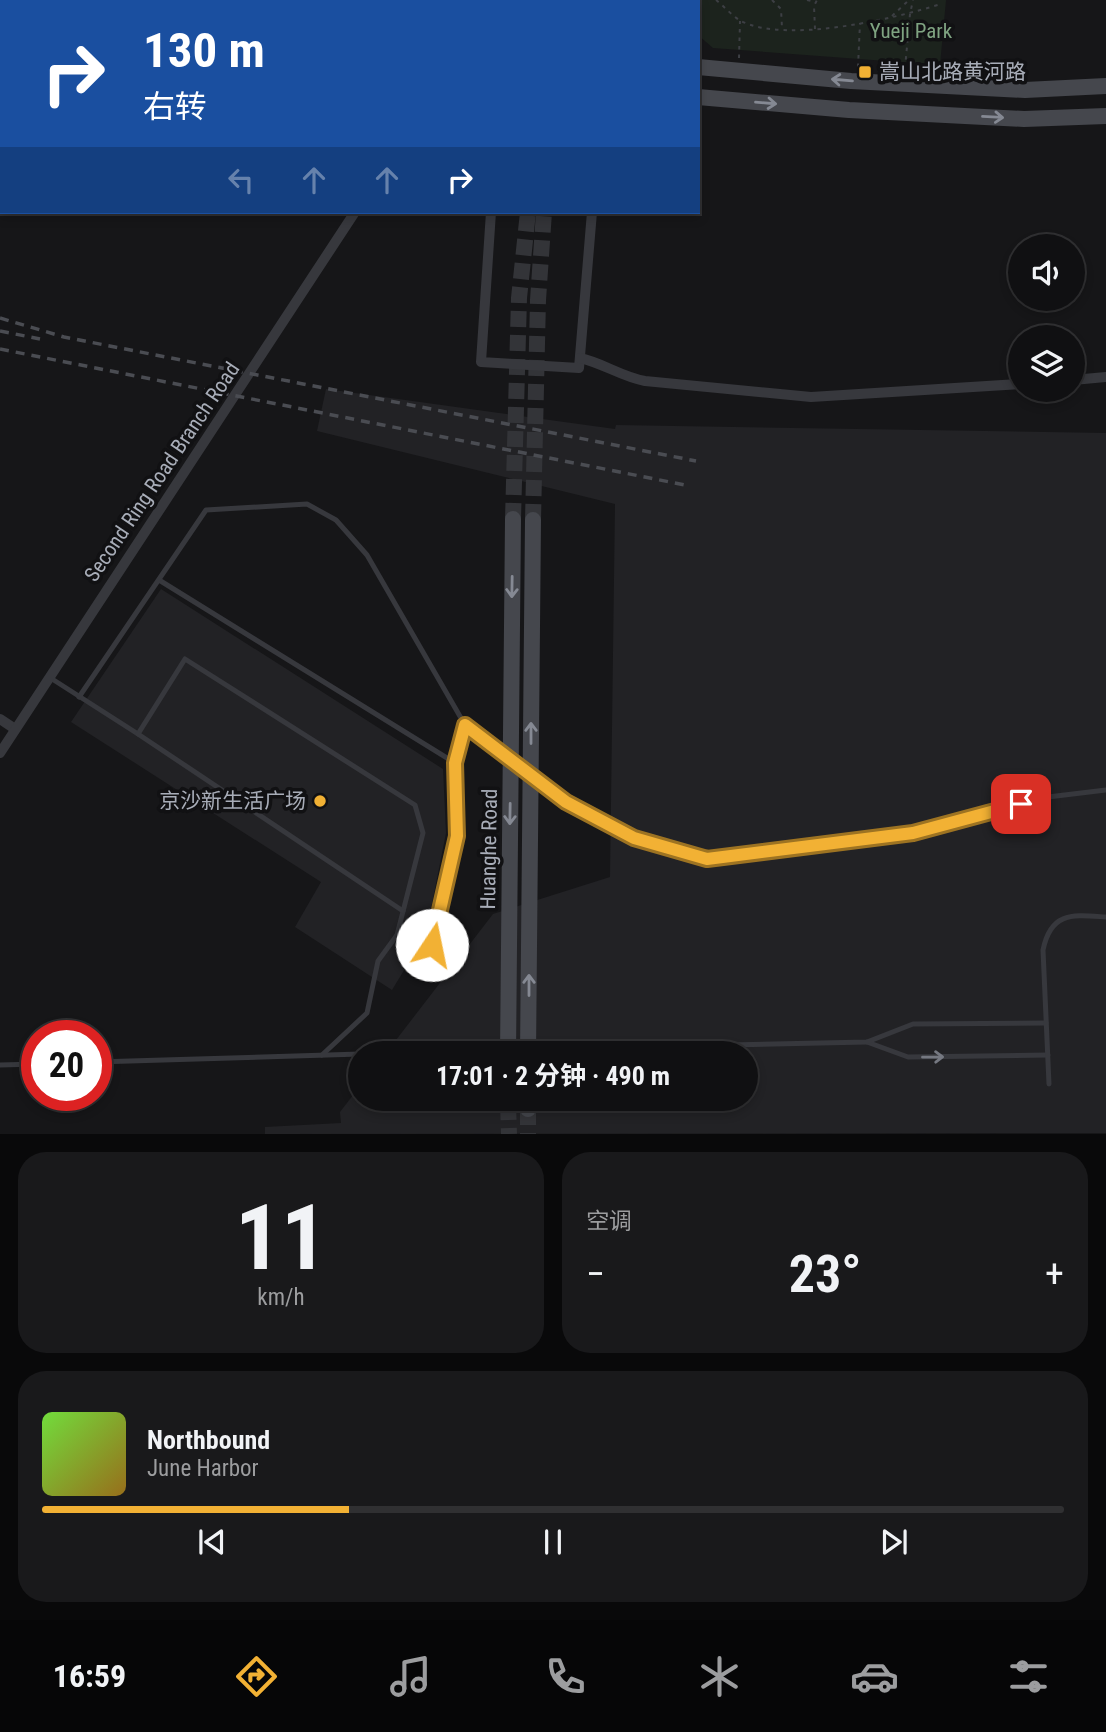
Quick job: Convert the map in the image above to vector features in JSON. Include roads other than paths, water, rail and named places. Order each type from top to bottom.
[{"type":"main road","points":[[700,67],[857,81],[1024,90],[1106,86]]},
{"type":"main road","points":[[700,97],[849,110],[1024,119],[1106,116]]},
{"type":"main road","name":"Huanghe Road","points":[[508,1041],[513,519]]},
{"type":"main road","name":"Huanghe Road","points":[[533,520],[533,1041]]},
{"type":"street","name":"Second Ring Road Branch Road","points":[[0,753],[354,214]]},
{"type":"street","points":[[491,214],[481,362],[579,368],[592,214]]},
{"type":"street","points":[[580,358],[598,362],[631,379],[811,397],[1008,385]]},
{"type":"street","points":[[1085,379],[1106,377]]},
{"type":"street","points":[[0,719],[15,729]]},
{"type":"lane","points":[[79,697],[206,510],[307,504],[336,520],[367,555],[465,725],[566,802],[634,838],[707,859],[913,833],[1048,797],[1106,790]]},
{"type":"lane","points":[[159,580],[455,763]]},
{"type":"lane","points":[[138,734],[185,659],[415,805],[423,833],[397,935],[378,961],[367,1013],[322,1055]]},
{"type":"lane","points":[[49,677],[403,911]]},
{"type":"lane","points":[[397,935],[432,945],[457,836],[455,763],[465,725]]},
{"type":"lane","points":[[1049,1084],[1043,950],[1050,928],[1057,921],[1075,915],[1106,916]]},
{"type":"lane","points":[[758,1045],[867,1042],[913,1024],[1046,1023]]},
{"type":"lane","points":[[867,1042],[908,1057],[1048,1055]]},
{"type":"lane","points":[[112,1062],[348,1054]]},
{"type":"lane","points":[[0,1065],[21,1064]]},
{"type":"tunnel","points":[[513,519],[519,298],[528,214]]},
{"type":"tunnel","points":[[533,520],[538,300],[544,214]]},
{"type":"tunnel","points":[[508,1111],[509,1134]]},
{"type":"tunnel","points":[[528,1111],[528,1134]]},
{"type":"railway","points":[[0,318],[64,337],[696,461]]},
{"type":"railway","points":[[0,331],[40,339]]},
{"type":"railway","points":[[0,349],[685,485]]},
{"type":"place","name":"嵩山北路黄河路","points":[[865,72]]},
{"type":"place","name":"京沙新生活广场","points":[[320,801]]},
{"type":"park label","name":"Yueji Park","points":[[911,31]]}]
